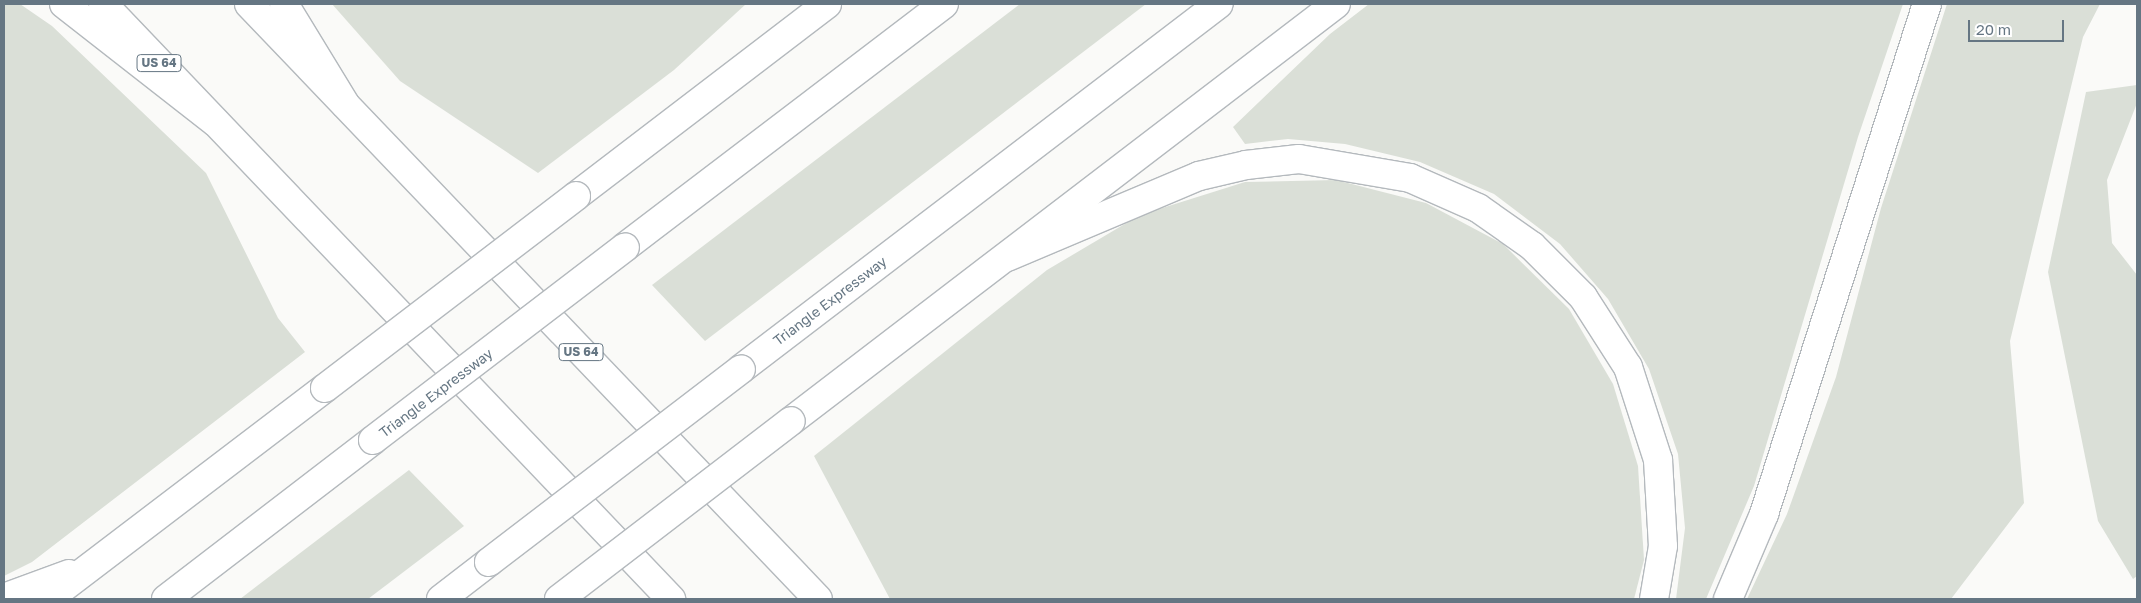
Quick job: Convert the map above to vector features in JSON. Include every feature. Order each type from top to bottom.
[{"type":"highway","points":[[64,4],[215,122]]},
{"type":"highway","name":"US 64","points":[[103,4],[671,599]]},
{"type":"highway","name":"US 64","points":[[249,4],[818,599]]},
{"type":"highway","points":[[284,4],[344,104]]},
{"type":"highway","points":[[768,49],[797,4]]},
{"type":"highway","points":[[48,599],[827,4]]},
{"type":"highway","name":"Triangle Expressway","points":[[166,599],[944,4]]},
{"type":"highway","name":"Triangle Expressway","points":[[441,599],[1219,4]]},
{"type":"highway","points":[[559,599],[1336,4]]},
{"type":"highway","points":[[1728,599],[1764,514],[1927,4]]},
{"type":"highway","points":[[1006,256],[1199,176],[1246,166],[1299,160],[1410,178],[1478,208],[1532,246],[1583,297],[1628,367],[1658,460],[1663,546],[1654,599]]},
{"type":"highway","points":[[4,598],[91,566]]},
{"type":"shaded area","points":[[4,4],[20,4],[52,26],[206,173],[278,318],[305,352],[32,562],[4,576]]},
{"type":"shaded area","points":[[332,4],[746,4],[674,70],[538,173],[400,81]]},
{"type":"shaded area","points":[[1020,4],[1146,4],[705,341],[652,285]]},
{"type":"shaded area","points":[[1369,4],[1903,4],[1858,137],[1754,486],[1706,599],[1676,599],[1685,528],[1678,454],[1649,369],[1608,299],[1560,244],[1494,194],[1420,162],[1345,144],[1288,139],[1245,144],[1233,127],[1330,34]]},
{"type":"shaded area","points":[[1947,4],[2100,4],[2083,37],[2010,341],[2024,503],[1951,599],[1747,599],[1787,514],[1836,377],[1881,208]]},
{"type":"shaded area","points":[[2137,85],[2137,103],[2107,180],[2112,243],[2137,275],[2137,576],[2133,579],[2098,521],[2048,272],[2086,92]]},
{"type":"shaded area","points":[[1336,180],[1426,203],[1503,244],[1569,309],[1613,384],[1638,466],[1644,560],[1634,599],[890,599],[814,456],[1047,270],[1140,215],[1245,182]]},
{"type":"shaded area","points":[[409,470],[464,526],[368,599],[240,599]]}]
